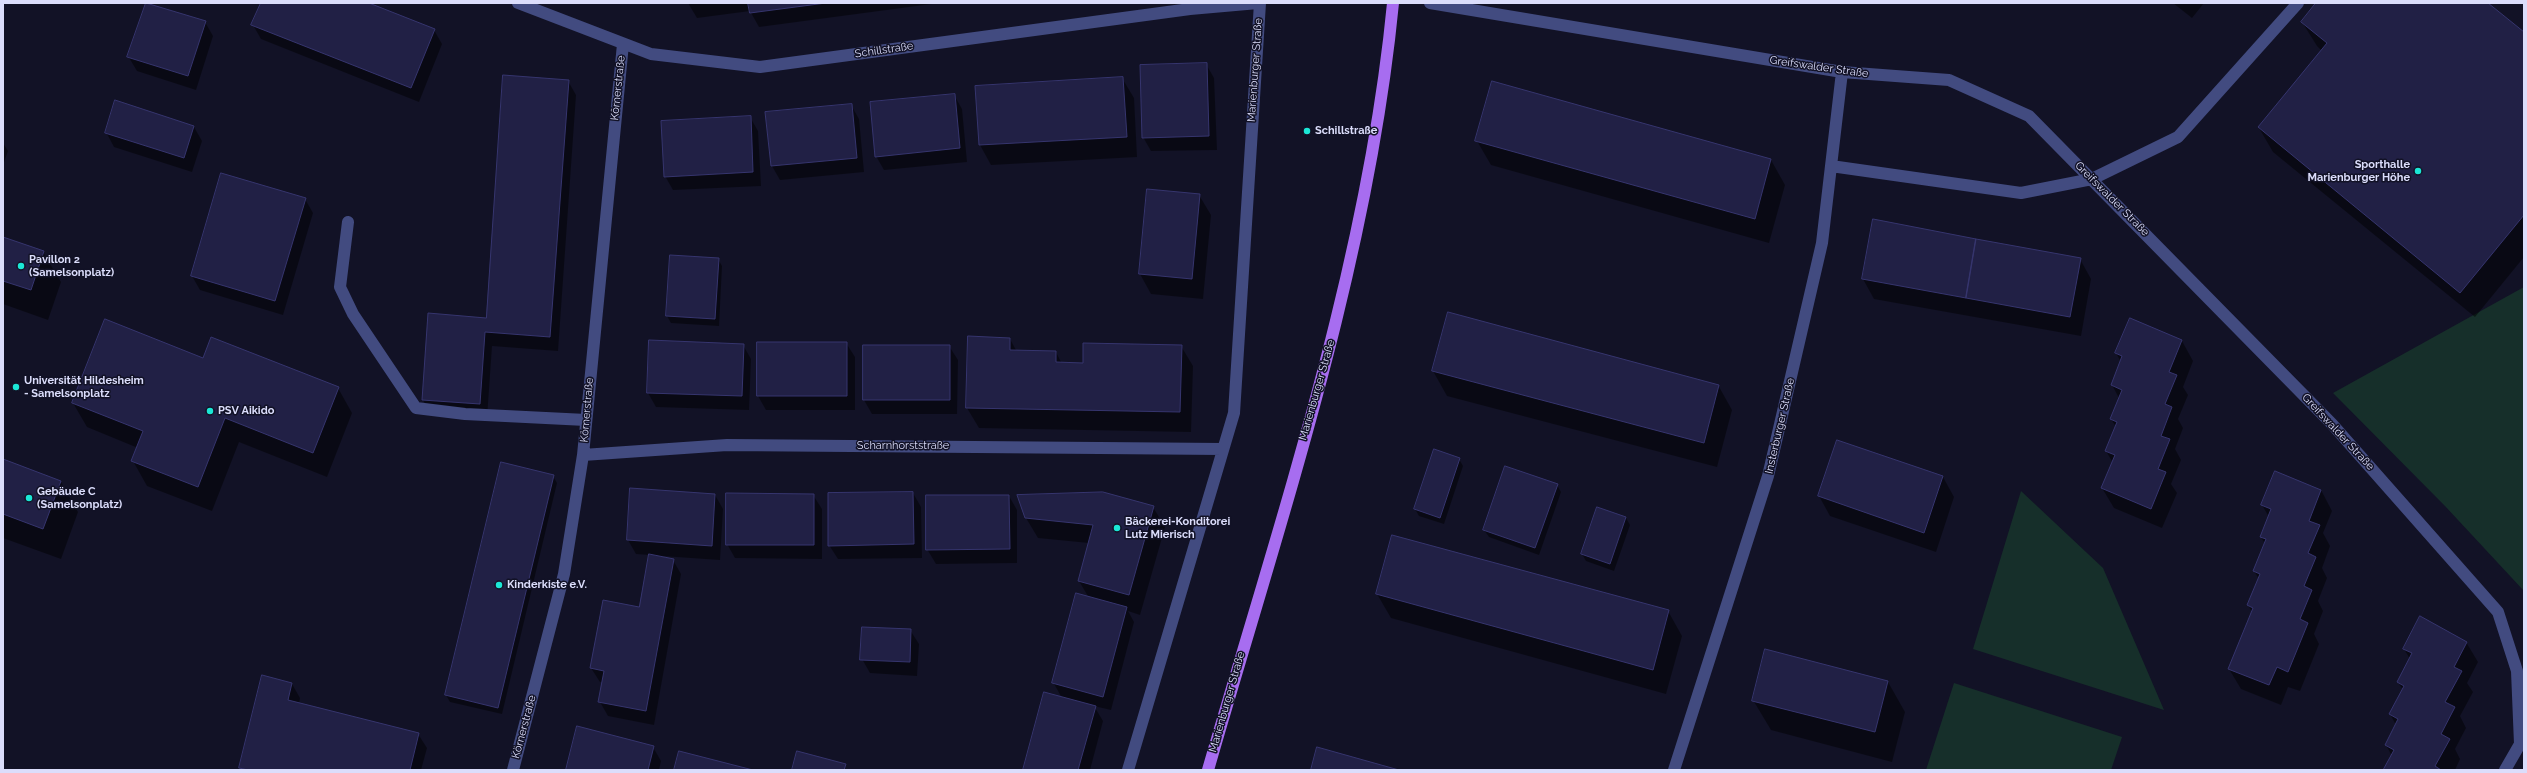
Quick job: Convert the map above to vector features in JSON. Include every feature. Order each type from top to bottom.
[{"type":"main road","name":"Marienburger Straße","points":[[1208,770],[1333,334],[1363,197],[1388,52],[1392,3]]},
{"type":"street","name":"Schillstraße","points":[[518,3],[651,54],[760,67],[1190,8],[1259,3]]},
{"type":"street","name":"Marienburger Straße","points":[[1128,770],[1234,413],[1259,3]]},
{"type":"street","name":"Greifswalder Straße","points":[[1430,3],[1842,72],[1949,80],[2029,116],[2332,424],[2498,612],[2517,672],[2521,721],[2520,744],[2505,770]]},
{"type":"street","points":[[1831,166],[2021,193],[2092,179],[2178,137],[2298,3]]},
{"type":"street","name":"Körnerstraße","points":[[513,770],[564,574],[583,455],[623,44]]},
{"type":"street","name":"Insterburger Straße","points":[[1674,770],[1768,476],[1822,242],[1842,72]]},
{"type":"street","points":[[348,222],[340,286],[353,314],[416,408],[465,414],[586,420]]},
{"type":"street","name":"Scharnhorststraße","points":[[583,455],[727,445],[1223,449]]},
{"type":"green space","points":[[2524,287],[2524,591],[2445,506],[2333,393]]},
{"type":"green space","points":[[2021,491],[2103,568],[2164,710],[1973,649]]},
{"type":"green space","points":[[1954,683],[2122,737],[2111,770],[1926,770]]},
{"type":"building","points":[[146,3],[206,21],[188,76],[127,57]]},
{"type":"building","points":[[261,3],[369,3],[435,29],[411,88],[251,25]]},
{"type":"building","points":[[748,3],[826,3],[750,13]]},
{"type":"building","name":"Sporthalle Marienburger Höhe","points":[[2316,3],[2488,3],[2524,32],[2524,215],[2460,293],[2258,127],[2327,43],[2301,22]]},
{"type":"building","points":[[1207,63],[1209,136],[1142,138],[1140,65]]},
{"type":"building","points":[[503,75],[569,80],[550,337],[485,332],[480,404],[422,400],[428,313],[486,318]]},
{"type":"building","points":[[1123,77],[1127,137],[979,145],[975,86]]},
{"type":"building","points":[[1492,81],[1771,159],[1755,219],[1475,141]]},
{"type":"building","points":[[955,94],[960,148],[875,157],[870,102]]},
{"type":"building","points":[[115,100],[194,126],[184,158],[105,133]]},
{"type":"building","points":[[852,104],[857,158],[771,166],[765,112]]},
{"type":"building","points":[[751,116],[753,172],[664,177],[661,121]]},
{"type":"building","points":[[221,173],[306,198],[275,301],[191,276]]},
{"type":"building","points":[[1147,189],[1200,194],[1192,279],[1139,274]]},
{"type":"building","points":[[1873,219],[1976,239],[1966,298],[1862,279]]},
{"type":"building","name":"Pavillon 2 (Samelsonplatz)","points":[[3,237],[44,251],[31,290],[3,281]]},
{"type":"building","points":[[1976,239],[2081,258],[2070,317],[1966,298]]},
{"type":"building","points":[[670,255],[719,258],[715,319],[666,316]]},
{"type":"building","points":[[1448,312],[1719,385],[1704,443],[1432,371]]},
{"type":"building","points":[[2130,318],[2182,340],[2169,372],[2177,375],[2165,404],[2172,407],[2161,436],[2170,439],[2158,469],[2166,472],[2151,509],[2101,488],[2115,455],[2105,451],[2117,422],[2110,419],[2122,390],[2111,385],[2122,356],[2115,353]]},
{"type":"building","name":"PSV Aikido","points":[[105,319],[203,358],[211,337],[339,387],[313,453],[225,418],[198,487],[131,461],[143,431],[72,403]]},
{"type":"building","points":[[968,336],[1010,338],[1010,350],[1056,351],[1056,362],[1083,363],[1083,343],[1182,345],[1180,412],[966,408]]},
{"type":"building","points":[[649,340],[744,344],[742,396],[647,393]]},
{"type":"building","points":[[757,342],[847,342],[847,396],[757,396]]},
{"type":"building","points":[[863,345],[950,345],[950,400],[863,400]]},
{"type":"building","points":[[1837,440],[1943,476],[1924,533],[1818,496]]},
{"type":"building","points":[[1434,449],[1460,458],[1440,518],[1414,509]]},
{"type":"building","name":"Gebäude C (Samelsonplatz)","points":[[3,459],[61,481],[43,529],[3,514]]},
{"type":"building","name":"Kinderkiste e.V.","points":[[501,462],[554,475],[498,708],[445,695]]},
{"type":"building","points":[[1505,466],[1558,484],[1535,548],[1483,530]]},
{"type":"building","points":[[2275,471],[2321,490],[2309,521],[2320,525],[2308,553],[2316,557],[2304,586],[2312,590],[2300,619],[2308,623],[2288,672],[2277,667],[2269,685],[2228,669],[2253,608],[2247,605],[2260,574],[2253,571],[2266,539],[2260,537],[2271,509],[2261,505]]},
{"type":"building","points":[[630,488],[715,494],[712,546],[627,540]]},
{"type":"building","points":[[913,492],[914,544],[828,546],[828,493]]},
{"type":"building","points":[[1103,492],[1154,506],[1129,595],[1078,581],[1093,525],[1025,518],[1017,495]]},
{"type":"building","points":[[726,493],[814,494],[814,545],[726,545]]},
{"type":"building","points":[[926,495],[1009,495],[1010,549],[926,550]]},
{"type":"building","points":[[1597,507],[1626,517],[1610,564],[1581,554]]},
{"type":"building","points":[[1392,535],[1669,610],[1653,670],[1376,594]]},
{"type":"building","points":[[649,554],[674,559],[646,711],[598,702],[604,671],[590,668],[603,600],[639,607]]},
{"type":"building","points":[[1076,593],[1127,607],[1103,697],[1052,683]]},
{"type":"building","points":[[2420,616],[2467,642],[2454,667],[2462,671],[2445,702],[2455,707],[2441,734],[2450,739],[2435,766],[2441,770],[2383,770],[2394,750],[2385,745],[2398,719],[2389,714],[2404,686],[2397,682],[2412,653],[2403,649]]},
{"type":"building","points":[[862,627],[911,629],[910,662],[860,660]]},
{"type":"building","points":[[1765,649],[1888,681],[1875,732],[1752,701]]},
{"type":"building","points":[[262,675],[292,683],[288,700],[419,733],[410,770],[248,770],[239,768]]},
{"type":"building","points":[[1044,692],[1096,706],[1078,770],[1023,770]]},
{"type":"building","points":[[577,726],[654,746],[648,770],[566,770]]},
{"type":"building","points":[[1317,747],[1399,770],[1311,770]]},
{"type":"building","points":[[679,751],[753,770],[674,770]]},
{"type":"building","points":[[797,751],[846,764],[844,770],[792,770]]},
{"type":"place","name":"Schillstraße","points":[[1307,131]]},
{"type":"place","name":"Sporthalle Marienburger Höhe","points":[[2418,171]]},
{"type":"place","name":"Pavillon 2 (Samelsonplatz)","points":[[21,266]]},
{"type":"place","name":"Universität Hildesheim - Samelsonplatz","points":[[16,387]]},
{"type":"place","name":"PSV Aikido","points":[[210,411]]},
{"type":"place","name":"Gebäude C (Samelsonplatz)","points":[[29,498]]},
{"type":"place","name":"Bäckerei-Konditorei Lutz Mierisch","points":[[1117,528]]},
{"type":"place","name":"Kinderkiste e.V.","points":[[499,585]]}]
